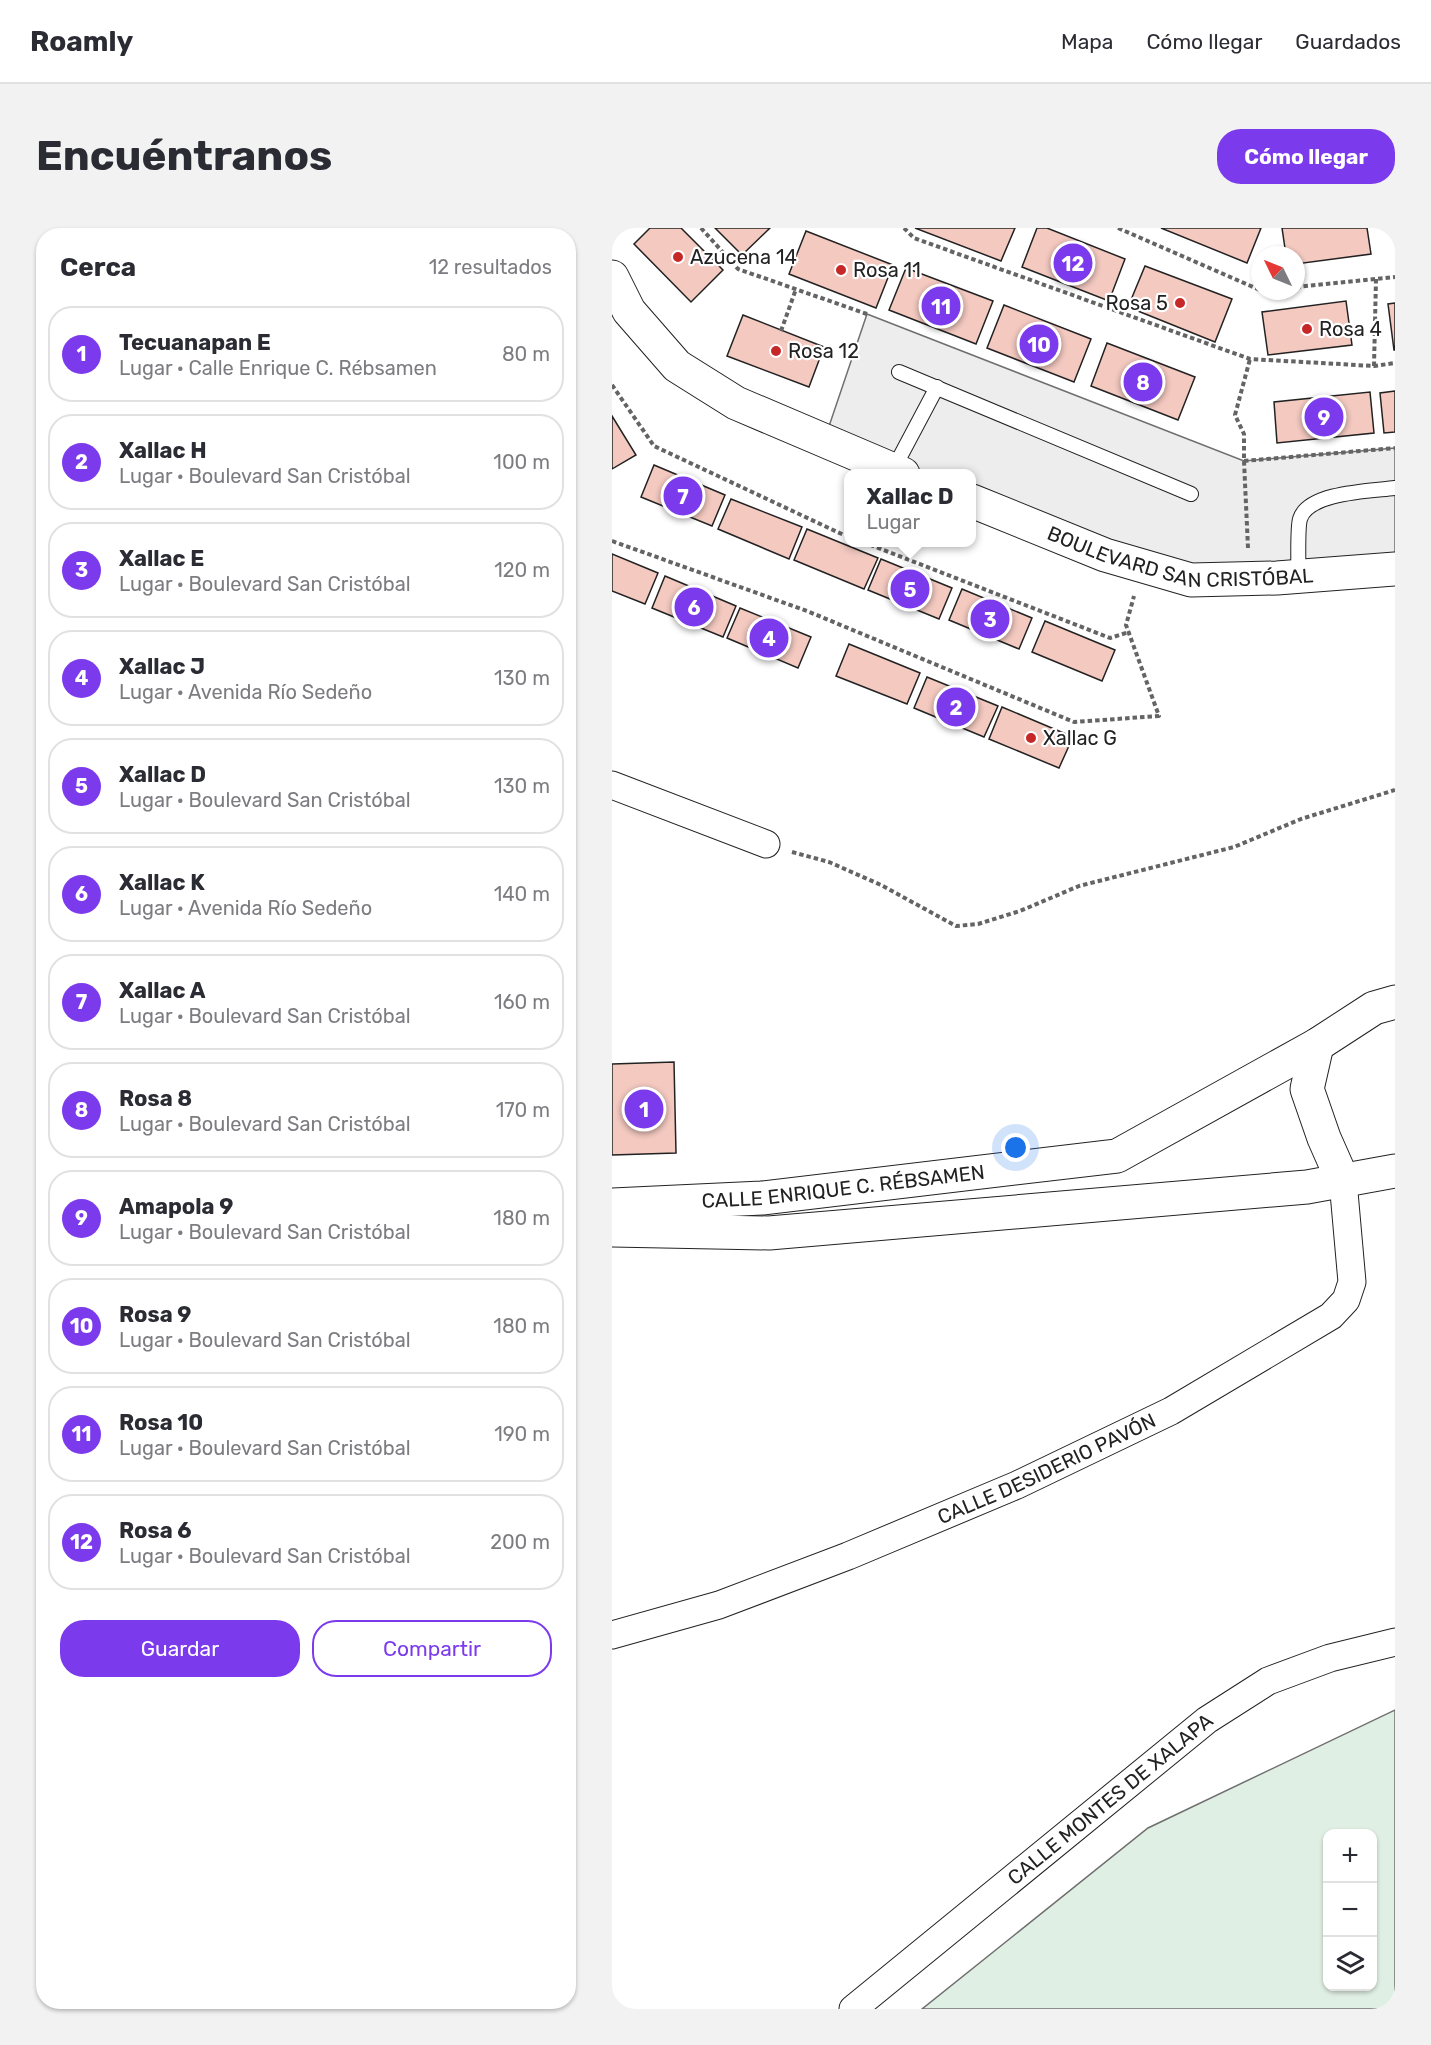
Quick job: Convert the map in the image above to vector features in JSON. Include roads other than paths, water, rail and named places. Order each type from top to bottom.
[{"type":"main road","points":[[612,277],[629,311],[677,366],[736,403],[891,469]]},
{"type":"main road","name":"BOULEVARD SAN CRISTÓBAL","points":[[976,503],[1105,555],[1191,580],[1250,579],[1395,569]]},
{"type":"main road","name":"CALLE ENRIQUE C. RÉBSAMEN","points":[[618,1198],[762,1198],[1117,1156],[1317,1045],[1374,1008],[1395,1002]]},
{"type":"main road","points":[[1317,1045],[1307,1089],[1324,1138],[1343,1180]]},
{"type":"main road","name":"CALLE ENRIQUE C. RÉBSAMEN","points":[[612,1230],[769,1233],[1287,1189],[1395,1171]]},
{"type":"street","points":[[612,785],[765,844]]},
{"type":"street","name":"CALLE DESIDERIO PAVÓN","points":[[612,1635],[718,1605],[848,1556],[1017,1485],[1171,1411],[1331,1316],[1346,1300],[1352,1282],[1343,1180]]},
{"type":"street","name":"CALLE MONTES DE XALAPA","points":[[853,2009],[1207,1720],[1268,1680],[1330,1658],[1395,1642]]},
{"type":"lane","points":[[899,372],[1191,494]]},
{"type":"lane","points":[[899,469],[937,387]]},
{"type":"lane","points":[[1298,576],[1300,519],[1307,508],[1332,496],[1395,488]]},
{"type":"place","name":"Azucena 14","points":[[678,257]]},
{"type":"place","name":"Rosa 6","points":[[1073,263]]},
{"type":"place","name":"Rosa 11","points":[[841,270]]},
{"type":"place","name":"Rosa 5","points":[[1180,303]]},
{"type":"place","name":"Rosa 10","points":[[941,306]]},
{"type":"place","name":"Rosa 4","points":[[1307,329]]},
{"type":"place","name":"Rosa 9","points":[[1039,344]]},
{"type":"place","name":"Rosa 12","points":[[776,351]]},
{"type":"place","name":"Rosa 8","points":[[1143,382]]},
{"type":"place","name":"Amapola 9","points":[[1324,417]]},
{"type":"place","name":"Xallac A","points":[[683,496]]},
{"type":"place","name":"Xallac D","points":[[910,589]]},
{"type":"place","name":"Xallac K","points":[[694,607]]},
{"type":"place","name":"Xallac E","points":[[990,619]]},
{"type":"place","name":"Xallac J","points":[[769,638]]},
{"type":"place","name":"Xallac H","points":[[956,707]]},
{"type":"place","name":"Xallac G","points":[[1031,738]]},
{"type":"place","name":"Tecuanapan E","points":[[644,1109]]}]
